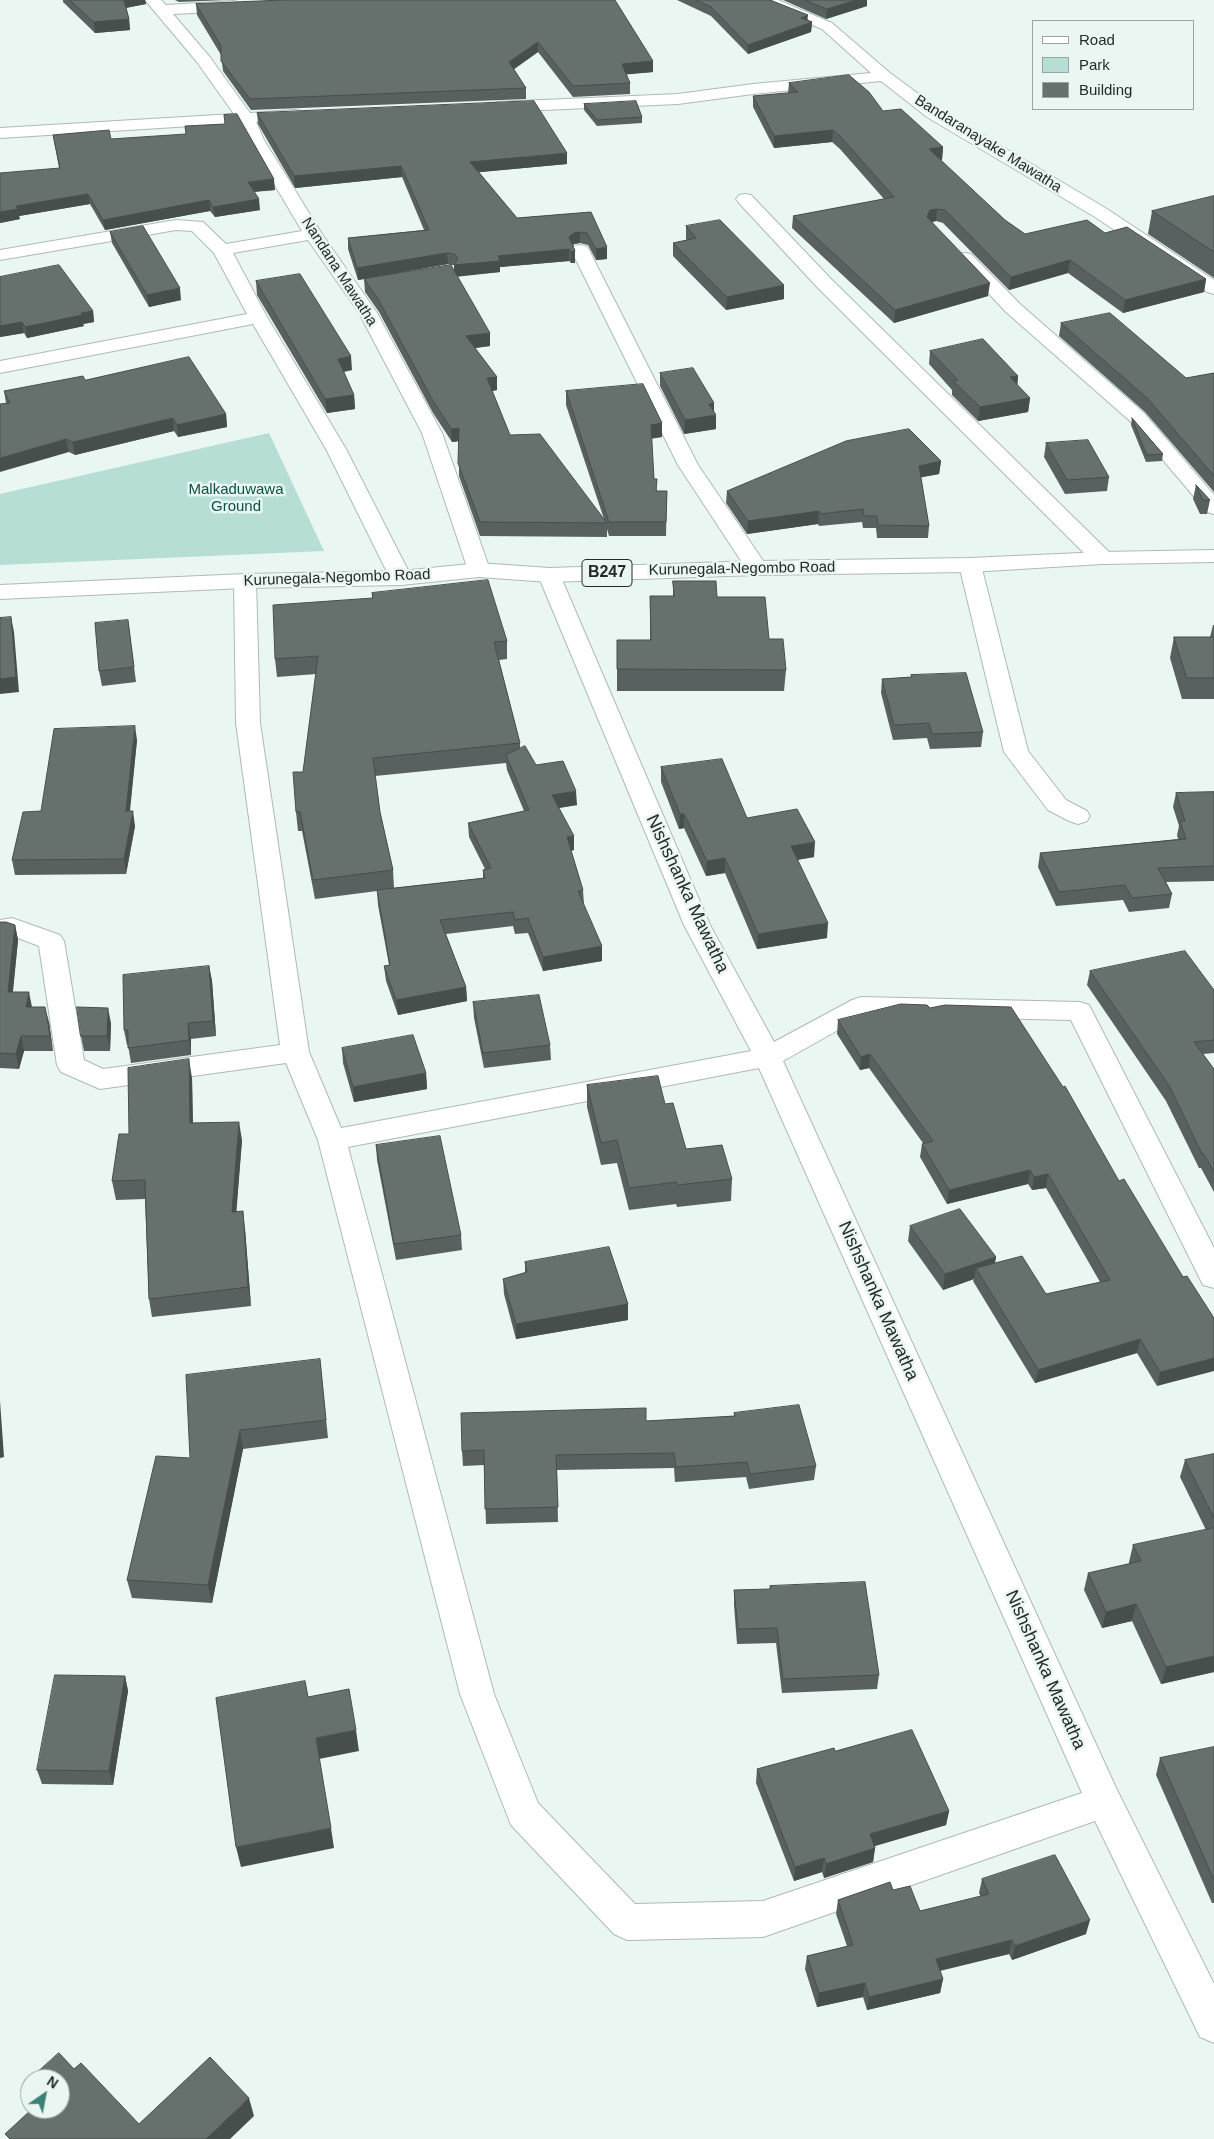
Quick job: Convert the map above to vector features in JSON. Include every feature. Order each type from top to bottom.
[{"type":"street","name":"Bandaranayake Mawatha","points":[[765,0],[827,26],[884,76],[933,114],[1101,213],[1214,288]]},
{"type":"street","points":[[157,5],[249,6]]},
{"type":"street","name":"Nandana Mawatha","points":[[157,5],[203,59],[245,117],[256,140],[313,234],[368,313],[432,433],[479,570]]},
{"type":"street","points":[[478,108],[678,99],[884,76]]},
{"type":"street","points":[[0,133],[313,114]]},
{"type":"street","points":[[745,199],[825,284],[1102,558]]},
{"type":"street","points":[[0,255],[176,225],[197,226],[222,250],[258,317],[336,449],[401,578]]},
{"type":"street","points":[[222,250],[313,234]]},
{"type":"street","points":[[955,248],[1013,308],[1137,417],[1214,508]]},
{"type":"street","points":[[580,250],[688,465],[757,568]]},
{"type":"street","points":[[350,288],[370,284]]},
{"type":"street","points":[[0,367],[258,317]]},
{"type":"street","name":"Kurunegala-Negombo Road","points":[[0,592],[245,581],[401,578],[479,570],[549,575],[757,568],[970,565],[1102,558],[1214,556]]},
{"type":"street","points":[[970,565],[1016,752],[1057,805],[1078,816]]},
{"type":"street","name":"Nishshanka Mawatha","points":[[549,575],[697,925],[768,1057],[1104,1802],[1214,2024]]},
{"type":"street","points":[[245,581],[248,723],[295,1052],[332,1140],[477,1694],[524,1813],[627,1922],[763,1919],[1104,1802]]},
{"type":"street","points":[[0,928],[12,926],[51,942],[71,1065],[100,1078],[295,1052]]},
{"type":"street","points":[[332,1140],[768,1057],[861,1006],[1080,1011],[1214,1277]]},
{"type":"green space","name":"Malkaduwawa Ground","points":[[269,433],[324,551],[0,565],[0,494]]},
{"type":"building","points":[[70,0],[124,0],[129,19],[94,22]]},
{"type":"building","points":[[283,0],[615,0],[653,61],[622,64],[630,83],[573,86],[538,42],[509,62],[526,88],[250,99],[221,61],[221,46],[196,4]]},
{"type":"building","points":[[696,0],[770,0],[808,15],[801,18],[812,22],[748,45],[711,7]]},
{"type":"building","points":[[805,0],[856,0],[827,9]]},
{"type":"building","points":[[849,75],[869,92],[883,111],[901,109],[943,147],[929,149],[1005,220],[1025,234],[1087,220],[1105,233],[1127,227],[1206,279],[1125,300],[1070,260],[1011,277],[945,210],[937,209],[930,210],[927,217],[990,283],[895,310],[793,216],[894,197],[833,130],[774,136],[753,96],[798,92],[789,83]]},
{"type":"building","points":[[534,101],[567,153],[470,162],[517,218],[591,212],[607,247],[596,249],[587,233],[580,232],[574,233],[569,237],[575,251],[571,252],[569,249],[498,256],[500,261],[454,265],[458,258],[454,254],[447,253],[357,268],[348,238],[429,230],[401,166],[294,176],[257,113]]},
{"type":"building","points":[[636,101],[642,117],[597,120],[584,104]]},
{"type":"building","points":[[237,114],[274,179],[248,182],[259,199],[213,207],[209,200],[103,220],[88,194],[16,206],[18,209],[0,212],[0,173],[60,168],[53,135],[109,130],[111,139],[186,134],[185,126],[225,124],[224,115]]},
{"type":"building","points":[[1214,196],[1214,252],[1152,211]]},
{"type":"building","points":[[720,220],[784,285],[727,297],[673,243],[696,238],[686,226]]},
{"type":"building","points":[[143,226],[180,288],[147,295],[110,232]]},
{"type":"building","points":[[59,265],[93,311],[25,327],[22,322],[0,326],[0,277]]},
{"type":"building","points":[[451,265],[490,333],[466,336],[497,377],[487,378],[510,435],[540,434],[607,523],[480,522],[458,463],[459,428],[451,429],[432,399],[378,299],[364,279]]},
{"type":"building","points":[[300,274],[351,356],[338,359],[354,395],[325,399],[256,281]]},
{"type":"building","points":[[1110,313],[1186,378],[1214,373],[1214,476],[1148,399],[1061,323]]},
{"type":"building","points":[[983,339],[1018,376],[1010,377],[1030,398],[980,407],[953,381],[958,380],[930,351]]},
{"type":"building","points":[[189,357],[226,414],[177,425],[173,418],[73,442],[66,439],[0,458],[0,404],[10,403],[4,391],[83,376],[85,380]]},
{"type":"building","points":[[693,368],[714,403],[709,404],[716,415],[685,420],[660,373]]},
{"type":"building","points":[[643,384],[662,423],[651,425],[654,479],[657,479],[656,491],[667,491],[666,522],[609,522],[566,391]]},
{"type":"building","points":[[1132,418],[1163,454],[1147,455]]},
{"type":"building","points":[[909,429],[941,461],[919,466],[929,526],[878,525],[877,516],[864,516],[863,509],[820,514],[819,511],[748,521],[727,491],[846,441]]},
{"type":"building","points":[[1088,440],[1109,477],[1067,480],[1046,443]]},
{"type":"building","points":[[1196,485],[1210,500],[1203,500]]},
{"type":"building","points":[[488,580],[507,641],[494,642],[520,743],[373,758],[380,812],[393,870],[313,880],[300,812],[296,812],[293,772],[303,772],[318,656],[275,659],[273,605],[373,598],[372,593]]},
{"type":"building","points":[[673,581],[716,581],[717,597],[765,597],[769,639],[783,639],[786,670],[617,669],[617,640],[651,640],[650,596],[674,596]]},
{"type":"building","points":[[11,617],[16,677],[0,679],[0,618]]},
{"type":"building","points":[[128,620],[134,667],[99,671],[95,623]]},
{"type":"building","points":[[1174,637],[1214,637],[1214,678],[1187,678]]},
{"type":"building","points":[[966,673],[983,732],[932,734],[929,723],[894,725],[882,679],[912,677],[911,675]]},
{"type":"building","points":[[135,726],[126,811],[133,811],[124,859],[12,860],[23,812],[41,811],[54,729]]},
{"type":"building","points":[[525,746],[536,765],[563,761],[576,791],[552,795],[574,836],[567,837],[583,890],[578,891],[602,946],[543,957],[528,918],[515,920],[513,912],[440,920],[466,987],[396,1000],[384,966],[390,965],[377,890],[485,878],[483,870],[491,868],[468,823],[529,810],[506,755]]},
{"type":"building","points":[[722,759],[747,818],[797,809],[815,842],[791,846],[828,923],[758,934],[725,858],[707,861],[684,814],[680,814],[661,767]]},
{"type":"building","points":[[1214,792],[1214,866],[1158,868],[1172,894],[1132,898],[1125,885],[1059,892],[1040,853],[1186,839],[1180,821],[1185,821],[1176,793]]},
{"type":"building","points":[[0,922],[15,925],[8,992],[29,992],[26,1007],[45,1007],[50,1036],[21,1036],[16,1054],[0,1053]]},
{"type":"building","points":[[1185,951],[1214,990],[1214,1040],[1194,1042],[1214,1069],[1214,1172],[1204,1154],[1202,1154],[1170,1087],[1090,971]]},
{"type":"building","points":[[209,966],[213,1021],[188,1023],[189,1040],[128,1048],[128,1030],[124,1030],[123,975]]},
{"type":"building","points":[[539,995],[550,1045],[483,1053],[473,1002]]},
{"type":"building","points":[[901,1004],[927,1005],[930,1008],[945,1005],[1011,1007],[1063,1087],[1065,1086],[1119,1181],[1124,1179],[1183,1277],[1187,1276],[1214,1318],[1214,1358],[1160,1372],[1140,1339],[1038,1370],[976,1268],[1022,1256],[1046,1294],[1110,1280],[1048,1174],[1034,1177],[1030,1170],[949,1190],[922,1144],[933,1141],[870,1054],[861,1057],[838,1020]]},
{"type":"building","points":[[77,1007],[108,1008],[107,1036],[81,1036]]},
{"type":"building","points":[[413,1035],[426,1073],[353,1087],[342,1048]]},
{"type":"building","points":[[189,1059],[190,1123],[239,1122],[232,1212],[243,1211],[248,1287],[149,1299],[145,1180],[112,1181],[119,1134],[129,1134],[128,1068]]},
{"type":"building","points":[[658,1076],[665,1104],[673,1103],[686,1149],[722,1145],[732,1179],[678,1185],[676,1182],[629,1188],[617,1140],[601,1143],[587,1085]]},
{"type":"building","points":[[440,1136],[461,1235],[394,1244],[376,1145]]},
{"type":"building","points":[[960,1209],[996,1257],[945,1274],[910,1226]]},
{"type":"building","points":[[609,1247],[628,1304],[516,1324],[503,1279],[527,1272],[525,1262]]},
{"type":"building","points":[[320,1359],[326,1420],[240,1430],[208,1585],[127,1580],[156,1456],[190,1458],[186,1375]]},
{"type":"building","points":[[799,1405],[816,1466],[750,1474],[747,1462],[676,1467],[674,1453],[556,1455],[558,1507],[485,1509],[484,1450],[462,1451],[461,1413],[646,1408],[646,1421],[735,1416],[734,1413]]},
{"type":"building","points":[[1214,1454],[1214,1518],[1185,1460]]},
{"type":"building","points":[[1214,1528],[1214,1656],[1166,1667],[1136,1604],[1106,1612],[1088,1573],[1141,1561],[1133,1545]]},
{"type":"building","points":[[865,1582],[879,1675],[783,1679],[777,1628],[738,1629],[734,1590],[770,1589],[770,1586]]},
{"type":"building","points":[[55,1675],[125,1676],[109,1771],[37,1770]]},
{"type":"building","points":[[305,1681],[308,1697],[349,1689],[356,1730],[316,1738],[331,1828],[236,1847],[216,1698]]},
{"type":"building","points":[[912,1730],[949,1811],[870,1834],[875,1848],[826,1864],[824,1858],[795,1867],[757,1769],[834,1748],[835,1751]]},
{"type":"building","points":[[1214,1747],[1214,1880],[1160,1758]]},
{"type":"building","points":[[1055,1855],[1090,1920],[1015,1946],[1012,1940],[936,1959],[943,1979],[869,1997],[865,1983],[819,1993],[807,1956],[853,1945],[838,1900],[890,1882],[893,1890],[910,1886],[920,1911],[989,1894],[982,1879]]},
{"type":"building","points":[[59,2053],[74,2069],[81,2063],[139,2124],[210,2057],[249,2098],[206,2139],[10,2139],[5,2134],[21,2119],[70,2119],[70,2069],[41,2069]]}]
